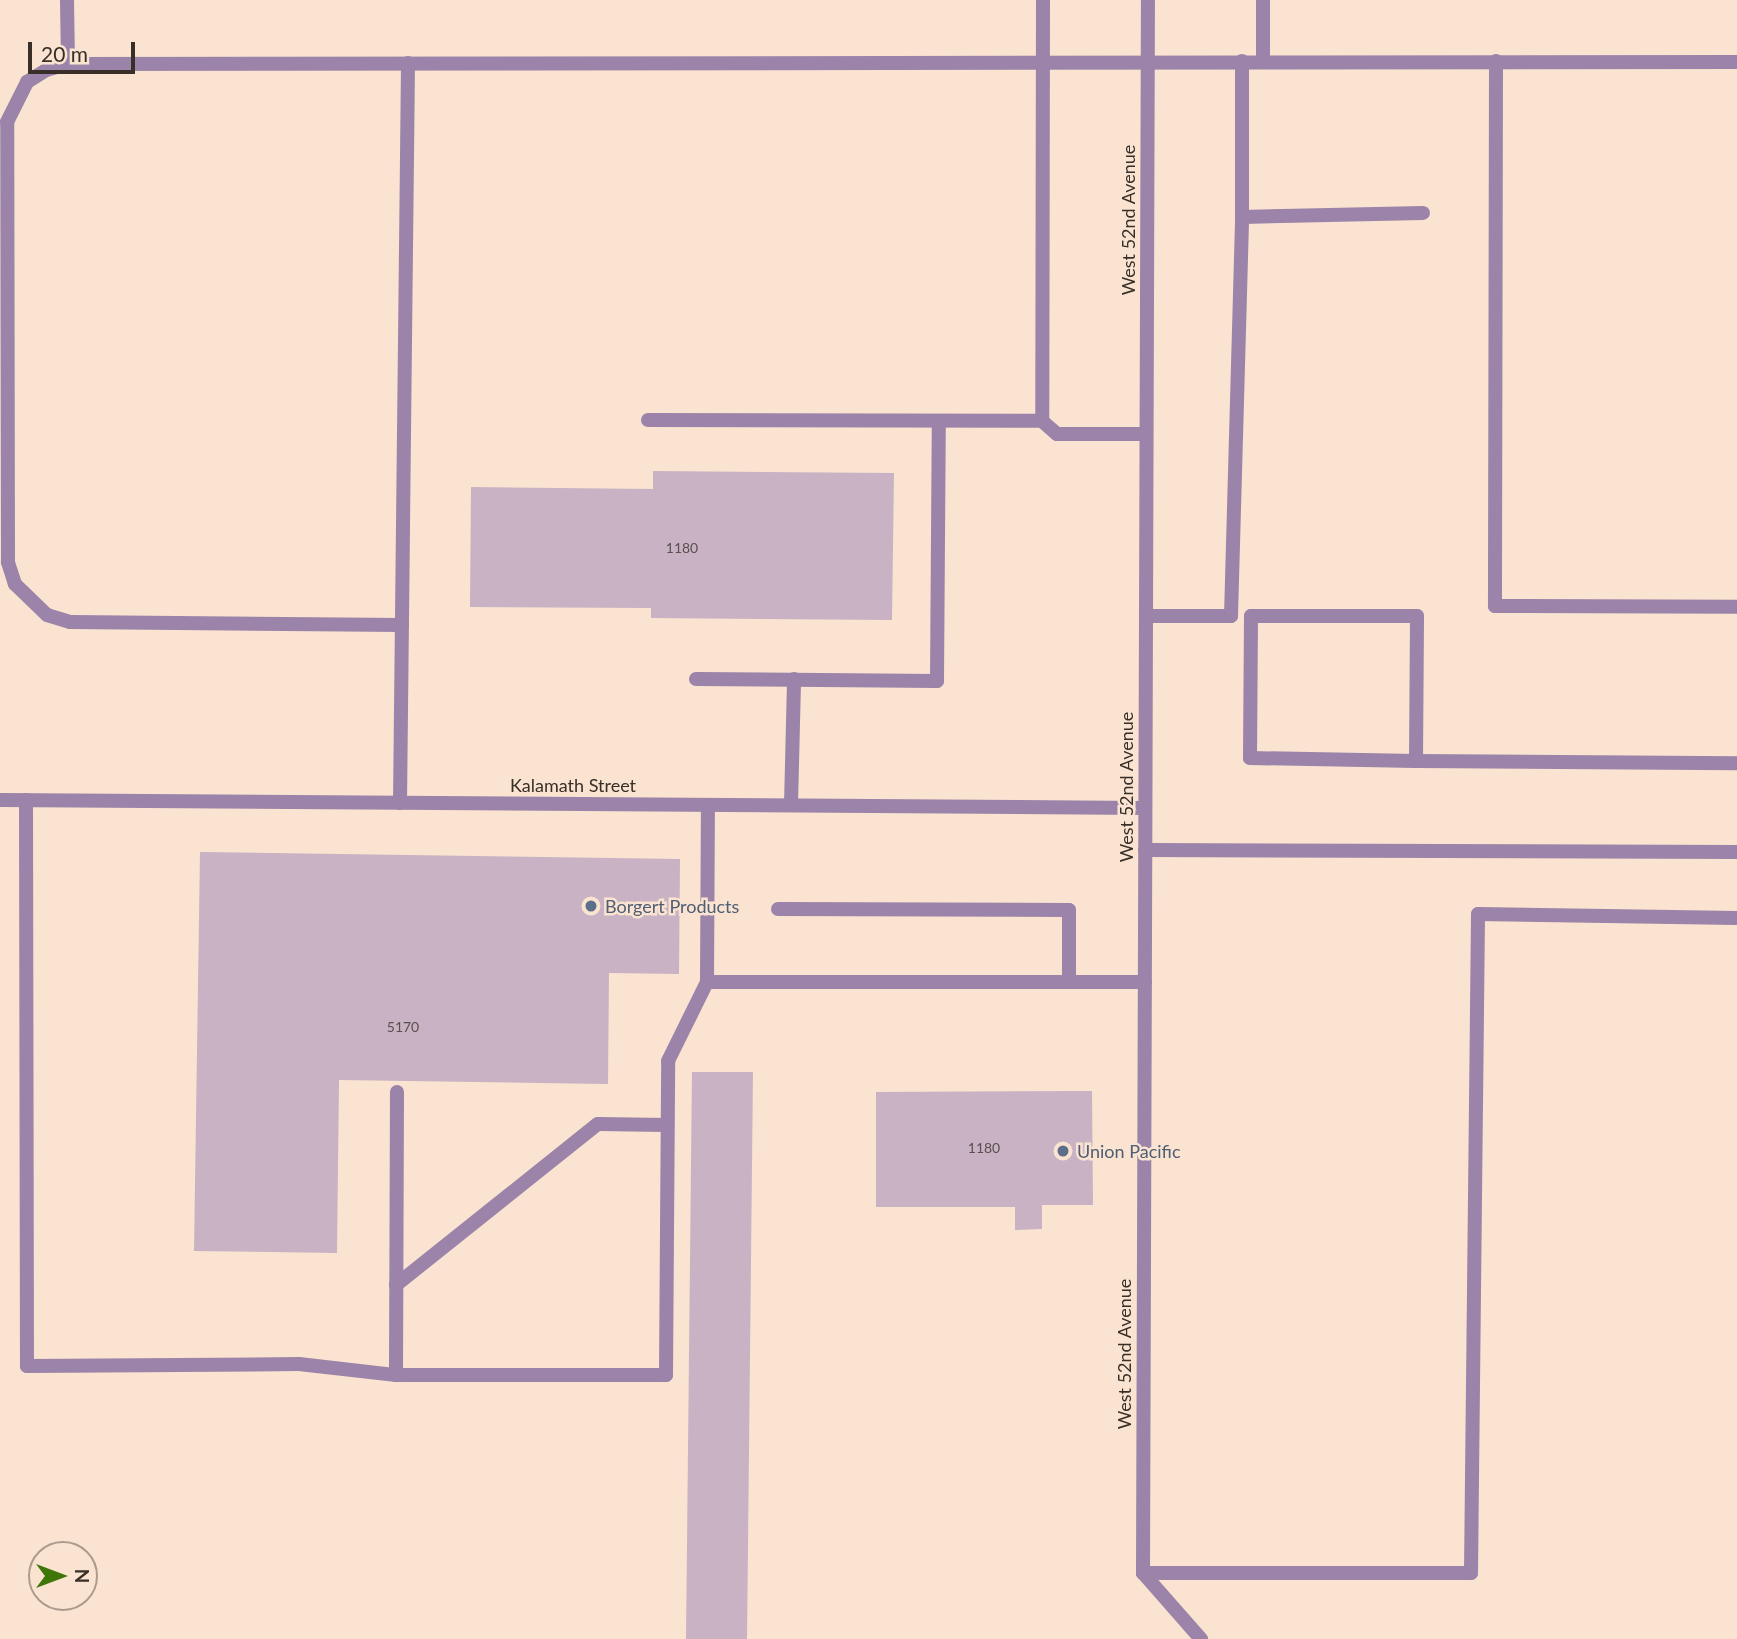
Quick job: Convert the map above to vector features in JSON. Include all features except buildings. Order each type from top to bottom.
[{"type":"street","points":[[67,0],[68,64]]},
{"type":"street","points":[[1042,421],[1043,0]]},
{"type":"street","name":"West 52nd Avenue","points":[[1143,1573],[1148,0]]},
{"type":"street","points":[[1263,0],[1263,61]]},
{"type":"street","points":[[1231,616],[1242,217],[1242,61]]},
{"type":"street","points":[[1496,61],[1495,606],[1737,607]]},
{"type":"street","points":[[402,625],[70,622],[37,609],[15,584],[8,562],[6,122],[27,82],[68,64],[1737,62]]},
{"type":"street","points":[[400,803],[408,63]]},
{"type":"street","points":[[1242,217],[1423,213]]},
{"type":"street","points":[[648,420],[1042,421],[1057,434],[1146,434]]},
{"type":"street","points":[[696,679],[937,681],[939,422]]},
{"type":"street","points":[[1146,616],[1417,616],[1416,761]]},
{"type":"street","points":[[1251,616],[1250,758],[1737,763]]},
{"type":"street","points":[[791,806],[794,679]]},
{"type":"street","name":"Kalamath Street","points":[[0,800],[1145,808]]},
{"type":"street","points":[[26,800],[27,1366],[299,1364],[396,1375],[666,1376],[668,1062],[707,982],[708,805]]},
{"type":"street","points":[[1145,850],[1737,852]]},
{"type":"street","points":[[778,909],[1069,910],[1069,982]]},
{"type":"street","points":[[1143,1573],[1471,1573],[1478,914],[1737,918]]},
{"type":"street","points":[[707,982],[1144,982]]},
{"type":"street","points":[[396,1375],[397,1092]]},
{"type":"street","points":[[396,1285],[598,1124],[667,1125]]},
{"type":"street","points":[[1143,1573],[1201,1639]]},
{"type":"place","name":"Borgert Products","points":[[591,906]]},
{"type":"place","name":"Union Pacific","points":[[1063,1151]]}]
